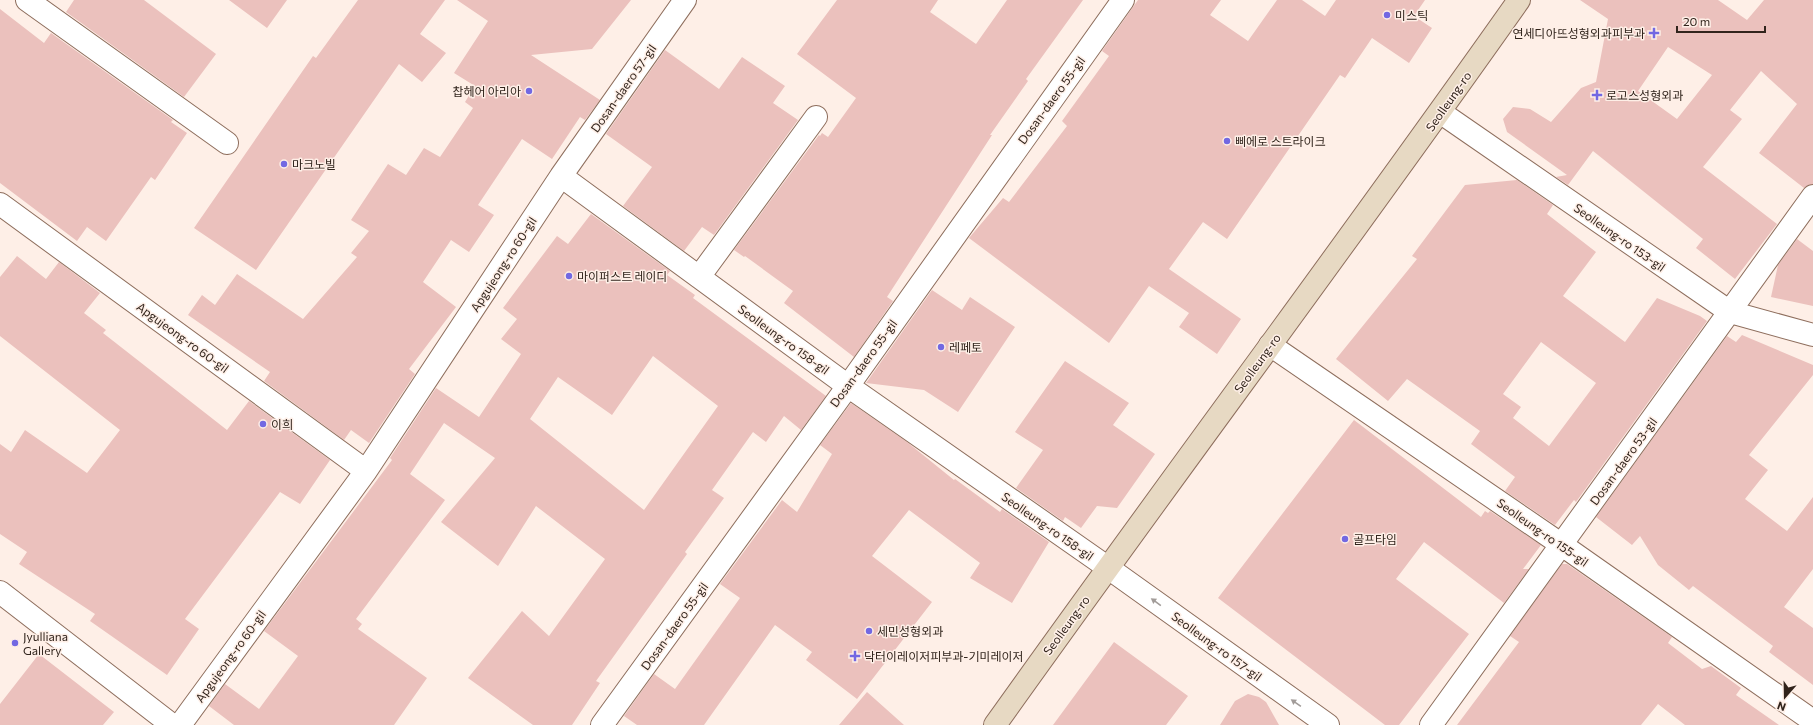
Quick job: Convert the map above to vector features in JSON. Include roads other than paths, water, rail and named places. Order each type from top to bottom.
[{"type":"main road","name":"Seolleung-ro","points":[[994,725],[1440,112],[1519,0]]},
{"type":"street","points":[[27,0],[227,143]]},
{"type":"street","name":"Dosan-daero 57-gil","points":[[561,176],[685,0]]},
{"type":"street","name":"Dosan-daero 55-gil","points":[[602,725],[848,386],[1123,0]]},
{"type":"street","name":"Seolleung-ro 153-gil","points":[[1440,112],[1730,312],[1813,335]]},
{"type":"street","points":[[699,277],[816,117]]},
{"type":"street","name":"Seolleung-ro 158-gil","points":[[561,176],[848,386],[1108,567]]},
{"type":"street","name":"Apgujeong-ro 60-gil","points":[[180,725],[366,471],[561,176]]},
{"type":"street","name":"Dosan-daero 53-gil","points":[[1430,725],[1562,545],[1813,196]]},
{"type":"street","name":"Apgujeong-ro 60-gil","points":[[0,204],[366,471]]},
{"type":"street","name":"Seolleung-ro 155-gil","points":[[1270,345],[1562,545],[1813,722]]},
{"type":"street","name":"Seolleung-ro 157-gil","points":[[1108,567],[1328,725]]},
{"type":"street","points":[[0,592],[172,725]]},
{"type":"place","name":"미스틱","points":[[1387,15]]},
{"type":"place","name":"연세디아뜨성형외과피부과","points":[[1654,33]]},
{"type":"place","name":"찹헤어 아리아","points":[[529,91]]},
{"type":"place","name":"로고스성형외과","points":[[1597,95]]},
{"type":"place","name":"삐에로 스트라이크","points":[[1227,141]]},
{"type":"place","name":"마크노빌","points":[[284,164]]},
{"type":"place","name":"마이퍼스트 레이디","points":[[569,276]]},
{"type":"place","name":"레페토","points":[[941,347]]},
{"type":"place","name":"이희","points":[[263,424]]},
{"type":"place","name":"골프타임","points":[[1345,539]]},
{"type":"place","name":"세민성형외과","points":[[869,631]]},
{"type":"place","name":"Jyulliana Gallery","points":[[15,643]]},
{"type":"place","name":"닥터이레이저피부과-기미레이저","points":[[855,656]]}]
